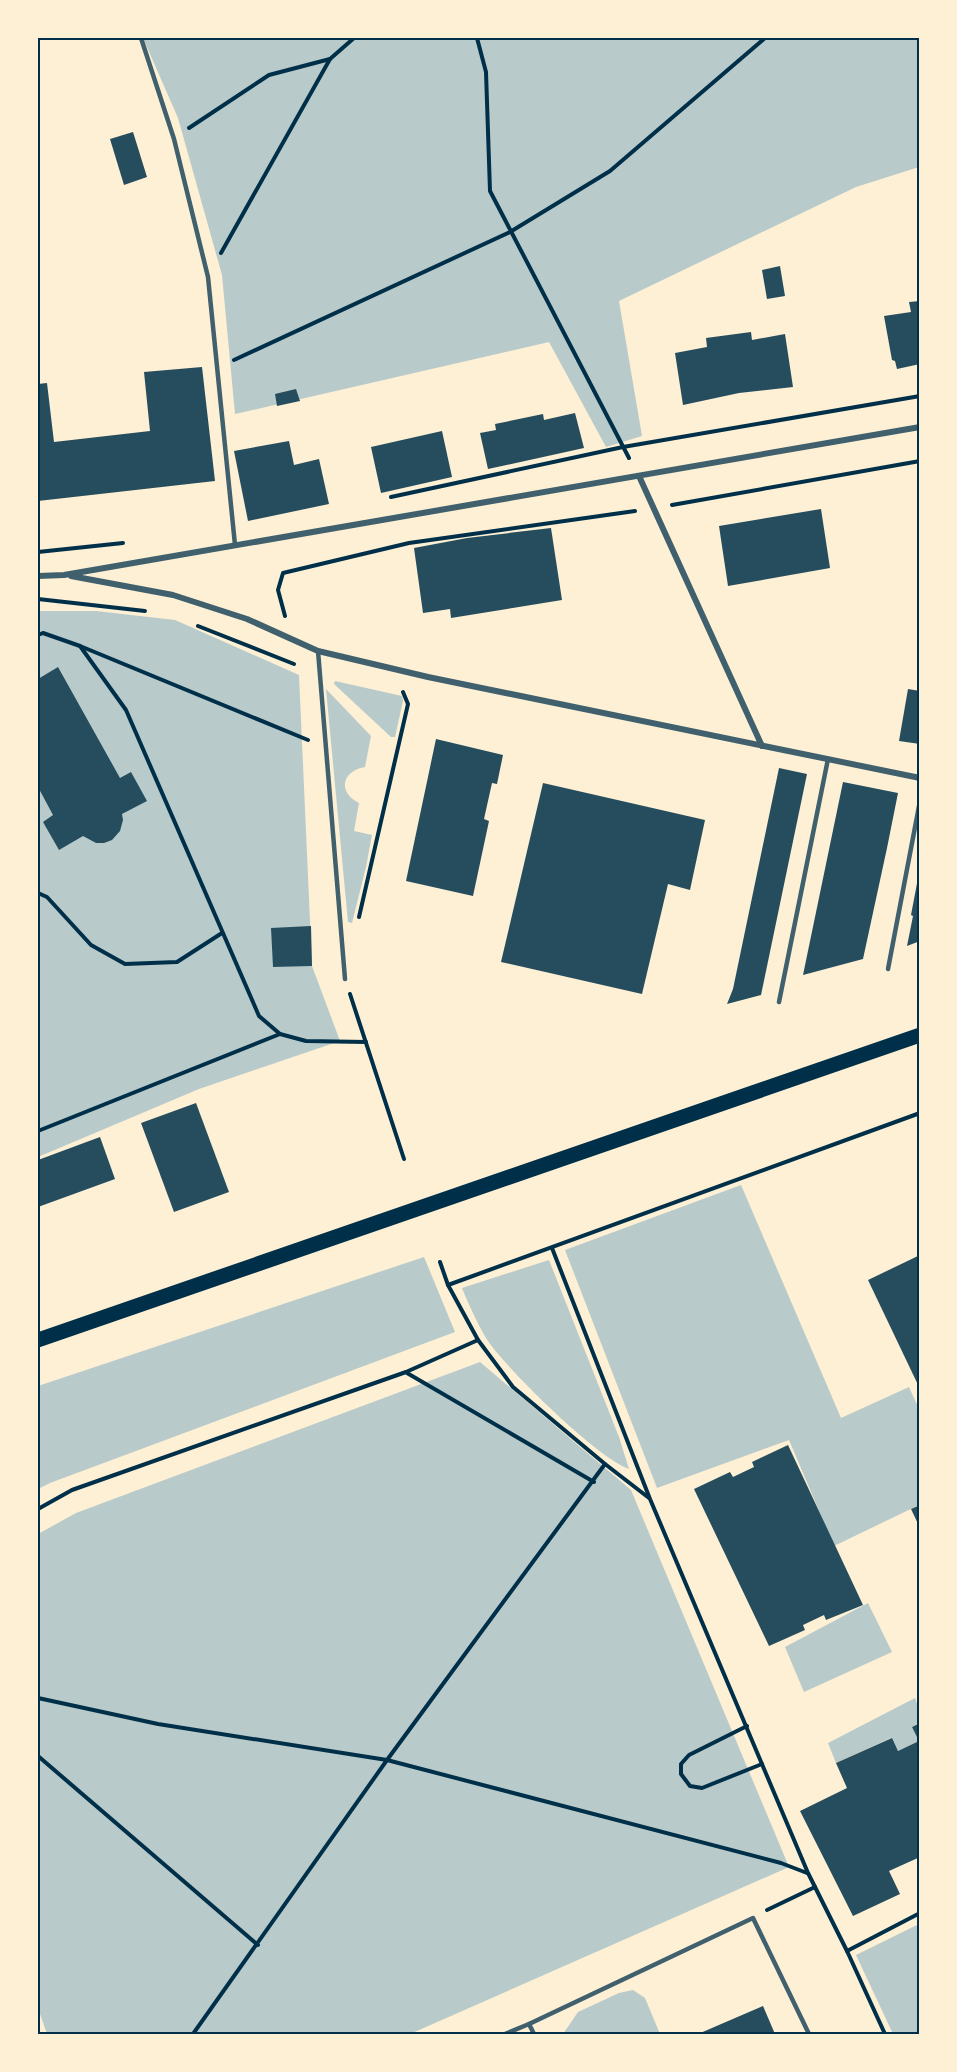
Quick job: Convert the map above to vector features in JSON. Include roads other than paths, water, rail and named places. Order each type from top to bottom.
[{"type":"main road","points":[[38,1340],[920,1035]]},
{"type":"street","points":[[38,576],[64,575],[920,427]]},
{"type":"street","points":[[639,476],[762,746]]},
{"type":"street","points":[[64,575],[173,595],[247,619],[318,651],[428,677],[920,778]]},
{"type":"lane","points":[[141,38],[174,139],[208,277],[235,546]]},
{"type":"lane","points":[[318,651],[345,979]]},
{"type":"lane","points":[[779,1002],[828,759]]},
{"type":"lane","points":[[888,969],[920,801]]},
{"type":"lane","points":[[505,2034],[753,1918],[809,2034]]},
{"type":"lane","points":[[529,2024],[534,2034]]}]
